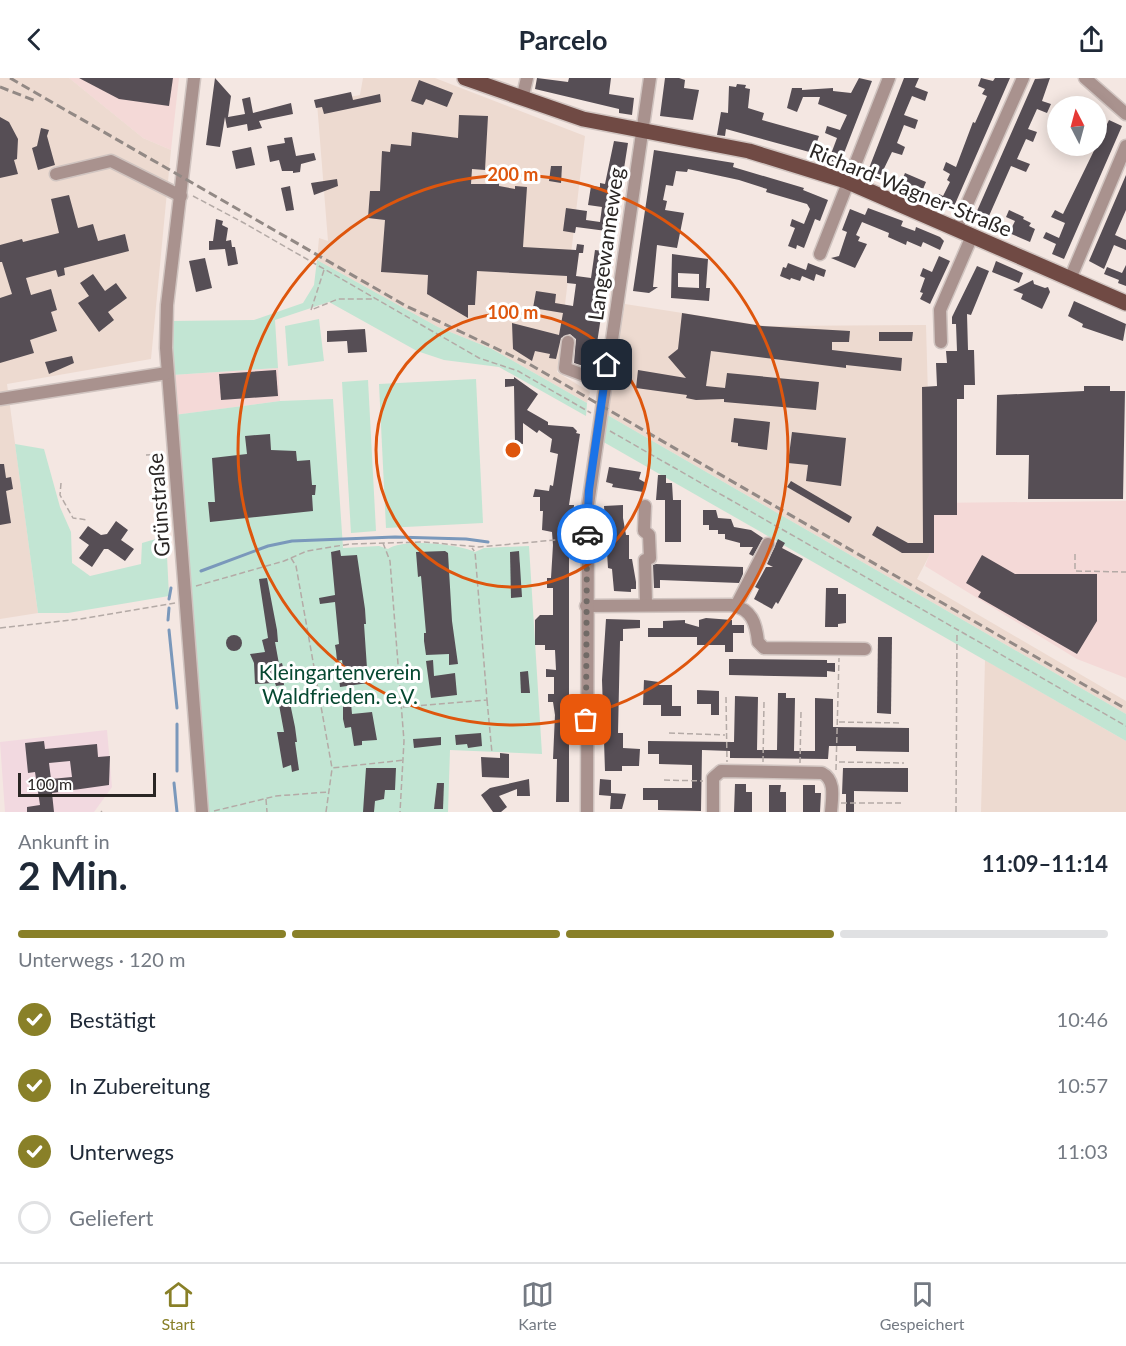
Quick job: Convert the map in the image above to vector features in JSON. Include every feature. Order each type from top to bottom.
[{"type":"main road","name":"Richard-Wagner-Straße","points":[[465,78],[583,119],[749,151],[846,182],[1126,303]]},
{"type":"street","name":"Grünstraße","points":[[194,78],[166,312],[167,373],[202,812]]},
{"type":"street","points":[[522,99],[527,78]]},
{"type":"street","name":"Langewanneweg","points":[[587,812],[586,606],[589,490],[650,78]]},
{"type":"street","points":[[820,254],[846,182],[889,78]]},
{"type":"street","points":[[956,229],[1023,78]]},
{"type":"street","points":[[1093,80],[1126,114]]},
{"type":"street","points":[[1070,279],[1126,146]]},
{"type":"street","points":[[56,174],[111,161],[181,193]]},
{"type":"street","points":[[942,342],[940,310],[972,236]]},
{"type":"street","points":[[568,342],[565,368],[605,383]]},
{"type":"street","points":[[0,399],[167,373]]},
{"type":"street","points":[[645,506],[644,531],[650,535],[650,558],[645,560],[646,605]]},
{"type":"street","points":[[736,606],[768,544]]},
{"type":"street","points":[[586,606],[736,606],[747,612],[755,622],[758,642],[764,648],[865,649]]},
{"type":"street","points":[[713,812],[712,781],[716,774],[727,771],[822,773],[829,777],[832,784],[831,807]]},
{"type":"path","points":[[181,193],[324,269],[479,358],[518,371],[599,422],[957,631],[1126,726]]},
{"type":"path","points":[[324,269],[311,310],[338,299],[378,299]]},
{"type":"path","points":[[146,455],[163,454]]},
{"type":"path","points":[[61,483],[60,495],[73,518],[88,520]]},
{"type":"path","points":[[184,587],[326,547],[383,543],[525,545],[531,542],[587,538]]},
{"type":"path","points":[[383,543],[390,561],[402,707],[404,760],[400,812]]},
{"type":"path","points":[[471,546],[475,552],[492,753]]},
{"type":"path","points":[[1075,554],[1075,571],[1126,572]]},
{"type":"path","points":[[291,558],[296,566],[332,768],[326,812]]},
{"type":"path","points":[[0,628],[80,620],[185,602]]},
{"type":"path","points":[[956,812],[957,631]]},
{"type":"path","points":[[829,777],[838,768],[839,649]]},
{"type":"path","points":[[726,697],[727,771]]},
{"type":"path","points":[[402,707],[487,699]]},
{"type":"path","points":[[762,772],[764,702]]},
{"type":"path","points":[[800,773],[801,711]]},
{"type":"path","points":[[853,717],[853,722]]},
{"type":"path","points":[[838,722],[901,723]]},
{"type":"path","points":[[669,733],[726,735]]},
{"type":"path","points":[[332,768],[404,760]]},
{"type":"path","points":[[838,762],[904,763]]},
{"type":"path","points":[[664,780],[712,781]]},
{"type":"path","points":[[207,812],[266,798],[328,792]]},
{"type":"path","points":[[266,798],[267,812]]},
{"type":"path","points":[[831,807],[902,803]]},
{"type":"shaded area","points":[[0,78],[69,78],[143,138],[171,150],[151,359],[7,384],[38,613],[0,619]]},
{"type":"shaded area","points":[[69,78],[179,78],[171,150],[143,138]]},
{"type":"shaded area","points":[[363,78],[435,78],[585,136],[557,372],[590,392],[587,403],[492,349],[438,327],[317,260],[319,238],[328,241],[317,103],[360,95]]},
{"type":"shaded area","points":[[625,304],[766,326],[926,325],[931,503],[929,556],[917,579],[1126,701],[1126,714],[604,413]]},
{"type":"shaded area","points":[[278,368],[280,401],[174,415],[172,375]]},
{"type":"shaded area","points":[[1126,501],[1126,678],[1077,659],[925,566],[929,556],[931,503]]},
{"type":"shaded area","points":[[985,660],[1126,741],[1126,812],[981,812]]},
{"type":"shaded area","points":[[107,730],[112,787],[94,812],[5,812],[0,742]]},
{"type":"green space","points":[[317,260],[438,327],[492,349],[587,403],[586,416],[499,367],[444,360],[417,351],[329,302],[275,320],[278,368],[172,375],[170,321],[254,320],[303,303],[314,285]]},
{"type":"green space","points":[[319,319],[324,361],[288,366],[285,326]]},
{"type":"green space","points":[[476,379],[483,523],[386,528],[379,384]]},
{"type":"green space","points":[[368,380],[376,531],[351,533],[342,382]]},
{"type":"green space","name":"Kleingartenverein Waldfrieden. e.V.","points":[[333,399],[343,548],[379,546],[388,549],[406,544],[431,543],[475,552],[484,548],[529,546],[542,754],[450,750],[448,812],[206,812],[174,415],[280,401]]},
{"type":"green space","points":[[604,413],[1126,714],[1126,741],[600,440]]},
{"type":"green space","points":[[15,444],[44,449],[60,507],[71,532],[72,563],[90,576],[141,564],[142,543],[166,536],[169,596],[68,613],[38,613]]},
{"type":"building","points":[[79,78],[173,78],[169,106],[119,99]]},
{"type":"building","points":[[215,78],[231,96],[228,117],[245,114],[242,99],[250,97],[253,113],[291,103],[293,114],[259,121],[262,128],[248,131],[247,124],[227,128],[225,117],[220,147],[206,145]]},
{"type":"building","points":[[537,78],[568,82],[569,78],[611,78],[609,94],[634,98],[632,115],[619,113],[619,109],[535,89]]},
{"type":"building","points":[[665,78],[685,80],[684,88],[699,90],[693,120],[660,116]]},
{"type":"building","points":[[859,78],[872,81],[839,166],[824,160],[827,152],[831,154],[837,138],[825,133],[827,126],[840,130],[847,115],[818,104],[820,97],[803,97],[797,112],[787,108],[792,88],[802,88],[802,90],[833,88],[833,91],[851,93]]},
{"type":"building","points":[[904,78],[919,78],[915,87],[928,92],[925,101],[912,96],[904,115],[918,120],[915,129],[904,125],[897,143],[905,147],[902,155],[892,152],[878,181],[866,176]]},
{"type":"building","points":[[981,78],[993,81],[995,78],[1010,78],[952,211],[936,201],[939,194],[943,196],[950,182],[947,180],[950,174],[943,170],[946,162],[956,167],[973,122],[975,123],[987,96],[982,94],[985,89],[978,86]]},
{"type":"building","points":[[1050,78],[1042,101],[1047,103],[1047,113],[1037,109],[1028,129],[1037,132],[1033,142],[1026,139],[1017,159],[1030,164],[1026,172],[1011,166],[985,225],[973,220],[1035,79]]},
{"type":"building","points":[[419,80],[453,93],[447,107],[426,99],[423,105],[411,101]]},
{"type":"building","points":[[737,84],[746,85],[745,88],[750,89],[748,108],[764,113],[762,120],[819,136],[813,153],[726,129],[725,136],[717,135],[721,112],[728,113],[729,86],[736,87]]},
{"type":"building","points":[[351,92],[353,100],[380,94],[381,102],[324,114],[322,107],[316,108],[314,100]]},
{"type":"building","points":[[459,115],[488,116],[485,170],[472,169],[471,184],[499,182],[499,186],[515,189],[515,186],[527,187],[523,247],[576,250],[577,244],[584,245],[583,253],[579,253],[576,276],[591,278],[595,250],[611,252],[593,369],[574,363],[576,339],[570,334],[561,338],[556,359],[549,358],[550,354],[535,351],[532,361],[513,349],[512,323],[559,335],[563,313],[533,308],[536,291],[556,294],[555,303],[573,306],[576,284],[567,283],[567,276],[477,271],[475,305],[468,305],[468,318],[427,294],[428,275],[381,272],[385,220],[368,218],[370,191],[380,191],[382,151],[390,152],[391,144],[411,146],[412,132],[458,138]]},
{"type":"building","points":[[0,117],[9,122],[18,139],[17,159],[14,160],[18,174],[0,178]]},
{"type":"building","points":[[1109,120],[1122,126],[1064,259],[1052,254],[1056,244],[1043,238],[1046,232],[1059,238],[1065,223],[1051,217],[1055,210],[1063,214],[1091,156],[1107,156]]},
{"type":"building","points":[[41,128],[49,130],[47,136],[55,165],[38,170],[32,148],[37,146]]},
{"type":"building","points":[[292,137],[296,156],[314,153],[316,160],[301,164],[300,172],[293,173],[293,171],[282,171],[279,160],[270,162],[267,146],[285,143],[284,138]]},
{"type":"building","points":[[614,141],[628,143],[614,232],[576,227],[575,233],[563,231],[566,208],[587,211],[586,220],[600,222],[602,207],[588,205],[591,186],[600,187],[600,183],[605,184]]},
{"type":"building","points":[[251,147],[255,165],[236,169],[232,151]]},
{"type":"building","points":[[654,150],[734,163],[733,167],[804,188],[803,190],[828,200],[820,221],[815,219],[804,248],[797,245],[796,249],[788,246],[795,228],[790,226],[792,219],[804,224],[810,209],[807,204],[766,192],[767,189],[739,180],[688,169],[687,172],[676,171],[673,186],[666,185],[663,200],[667,201],[665,210],[684,213],[677,248],[657,245],[653,287],[658,287],[649,293],[633,291]]},
{"type":"building","points":[[551,166],[562,166],[561,183],[549,181]]},
{"type":"building","points":[[905,173],[926,182],[921,194],[900,185]]},
{"type":"building","points":[[1126,175],[1126,210],[1115,235],[1126,240],[1126,250],[1114,245],[1104,269],[1089,261]]},
{"type":"building","points":[[337,179],[338,186],[314,195],[311,183]]},
{"type":"building","points":[[290,186],[294,210],[286,211],[281,188]]},
{"type":"building","points":[[69,195],[78,228],[93,224],[98,241],[125,234],[129,251],[64,268],[65,275],[58,277],[56,270],[26,278],[31,295],[51,289],[57,310],[51,312],[57,331],[30,340],[34,353],[0,363],[0,298],[12,294],[2,262],[0,262],[0,245],[59,233],[51,199]]},
{"type":"building","points":[[868,208],[903,221],[901,226],[915,231],[916,227],[940,237],[944,241],[940,250],[923,242],[921,247],[907,241],[906,245],[888,237],[889,233],[862,222],[856,235],[860,237],[858,241],[867,244],[855,268],[831,258],[839,256],[847,232],[842,230],[850,209],[865,215]]},
{"type":"building","points":[[1009,210],[1024,217],[1023,219],[1031,223],[1029,226],[1035,229],[1030,242],[1009,233],[1015,221],[1006,217]]},
{"type":"building","points":[[216,219],[223,221],[222,225],[228,228],[226,241],[231,240],[232,247],[235,247],[238,264],[228,266],[225,249],[209,250],[209,241],[213,241]]},
{"type":"building","points":[[672,254],[708,259],[706,288],[710,288],[709,301],[671,298]],"holes":[[[678,273],[699,274],[699,288],[678,287]]]},
{"type":"building","points":[[939,256],[950,261],[930,304],[920,299],[925,278],[920,276],[923,268],[932,272]]},
{"type":"building","points":[[205,258],[212,288],[196,292],[189,261]]},
{"type":"building","points":[[996,261],[1023,273],[1019,283],[992,272]]},
{"type":"building","points":[[788,263],[806,270],[808,263],[826,270],[824,277],[816,274],[814,281],[802,276],[800,281],[791,278],[790,280],[780,276],[783,267],[786,268]]},
{"type":"building","points":[[1126,265],[1126,286],[1118,283],[1119,280],[1104,274],[1107,267],[1122,273]]},
{"type":"building","points":[[977,266],[989,271],[971,315],[967,314],[968,350],[974,350],[975,385],[964,385],[964,399],[957,399],[957,515],[934,515],[934,553],[902,553],[872,535],[877,526],[908,543],[923,543],[922,387],[937,386],[936,363],[947,363],[946,351],[957,351],[956,324],[952,324],[952,317]]},
{"type":"building","points":[[93,274],[105,291],[116,283],[127,298],[108,312],[114,320],[99,332],[78,303],[89,296],[80,283]]},
{"type":"building","points":[[1033,280],[1034,284],[1048,287],[1050,292],[1042,309],[1021,299],[1023,294],[1013,290]]},
{"type":"building","points":[[1074,301],[1126,324],[1123,341],[1082,327],[1083,324],[1068,316]]},
{"type":"building","points":[[682,313],[762,326],[850,331],[849,342],[832,342],[832,350],[902,358],[901,371],[846,365],[846,368],[711,351],[706,386],[725,388],[727,373],[819,382],[816,410],[724,402],[724,399],[696,400],[686,398],[687,395],[636,388],[638,370],[686,378],[668,357],[678,349]]},
{"type":"building","points":[[365,329],[367,352],[348,353],[347,341],[327,342],[327,331]]},
{"type":"building","points":[[879,332],[913,332],[912,341],[879,341]]},
{"type":"building","points":[[72,356],[74,363],[49,374],[45,362]]},
{"type":"building","points":[[276,370],[278,396],[221,400],[219,374]]},
{"type":"building","points":[[514,377],[538,394],[527,410],[548,422],[548,425],[573,427],[576,433],[580,434],[569,505],[574,505],[573,519],[564,519],[563,533],[566,533],[566,543],[569,543],[569,802],[556,802],[557,759],[553,759],[555,715],[553,702],[548,702],[548,694],[554,694],[554,677],[546,677],[546,669],[556,670],[555,650],[545,650],[545,645],[535,645],[535,620],[540,615],[553,615],[553,588],[547,588],[547,578],[551,578],[553,545],[552,532],[542,530],[543,511],[540,511],[540,497],[533,497],[535,489],[549,491],[550,485],[553,486],[558,454],[550,452],[552,439],[539,430],[537,433],[523,423],[523,444],[515,443],[514,386],[505,387],[505,379],[514,379]]},
{"type":"building","points":[[1084,386],[1110,386],[1110,391],[1125,391],[1123,499],[1028,499],[1029,455],[996,455],[997,395],[1084,391]]},
{"type":"building","points":[[734,418],[770,422],[767,450],[738,446],[738,443],[731,442]]},
{"type":"building","points":[[792,432],[846,438],[841,486],[806,481],[808,465],[788,463]]},
{"type":"building","points":[[270,434],[271,450],[296,451],[297,461],[310,460],[312,485],[316,485],[315,495],[312,495],[313,511],[210,522],[208,502],[215,502],[212,458],[247,454],[245,436]]},
{"type":"building","points":[[0,464],[4,464],[6,478],[11,477],[13,489],[6,491],[11,523],[0,525]]},
{"type":"building","points":[[609,467],[641,472],[639,479],[646,483],[643,492],[612,487],[613,484],[606,482]]},
{"type":"building","points":[[658,475],[666,475],[666,483],[672,483],[673,500],[681,500],[681,542],[665,542],[665,500],[656,500]]},
{"type":"building","points":[[791,481],[852,517],[849,523],[787,487]]},
{"type":"building","points":[[623,505],[626,535],[629,535],[629,559],[632,559],[636,582],[636,589],[631,589],[631,592],[614,591],[612,569],[608,568],[604,506]]},
{"type":"building","points":[[703,510],[716,510],[718,518],[731,519],[734,527],[751,530],[763,538],[753,556],[749,554],[753,547],[740,547],[740,543],[725,539],[725,534],[718,534],[718,530],[709,530],[709,525],[703,525]]},
{"type":"building","points":[[116,521],[128,530],[121,540],[134,549],[125,561],[108,549],[104,549],[92,567],[79,558],[89,545],[79,538],[88,526],[101,535],[107,534]]},
{"type":"building","points":[[778,539],[785,543],[782,548],[803,559],[778,604],[776,602],[772,609],[754,599],[759,589],[755,587],[766,567],[773,567],[767,564]]},
{"type":"building","points":[[340,550],[341,556],[357,555],[365,609],[368,683],[340,687],[339,680],[344,679],[342,660],[337,661],[335,645],[339,644],[335,602],[320,604],[319,598],[335,595],[331,552]]},
{"type":"building","points":[[445,551],[448,553],[452,621],[458,664],[449,665],[449,654],[426,655],[421,576],[418,577],[416,552]]},
{"type":"building","points":[[519,551],[522,597],[511,598],[510,552]]},
{"type":"building","points":[[982,555],[1015,574],[1097,574],[1097,621],[1077,654],[978,597],[981,592],[966,583]]},
{"type":"building","points":[[653,565],[743,567],[743,574],[739,583],[660,580],[660,588],[654,588]]},
{"type":"building","points":[[267,578],[277,630],[278,642],[275,642],[279,664],[282,663],[284,671],[282,671],[284,685],[276,686],[275,683],[255,684],[254,663],[250,654],[265,652],[262,640],[268,638],[259,579]]},
{"type":"building","points":[[826,588],[838,588],[838,594],[846,594],[846,623],[838,624],[838,627],[825,627]]},
{"type":"building","points":[[706,618],[732,620],[732,625],[744,625],[744,633],[733,633],[733,652],[725,652],[725,645],[697,645],[697,637],[648,637],[648,628],[663,628],[663,621],[685,620],[685,623],[699,627],[699,620]]},
{"type":"building","points":[[606,619],[640,620],[640,628],[623,629],[623,641],[620,641],[618,733],[623,733],[623,748],[640,749],[639,766],[622,766],[622,771],[605,771],[602,680]]},
{"type":"building","points":[[234,635],[242,643],[234,651],[226,643]]},
{"type":"building","points":[[878,637],[892,637],[891,714],[877,713]]},
{"type":"building","points":[[729,659],[827,660],[827,663],[835,663],[835,672],[827,671],[827,677],[729,675]]},
{"type":"building","points":[[433,660],[434,676],[455,673],[457,695],[431,698],[426,661]]},
{"type":"building","points":[[528,671],[530,693],[521,693],[520,672]]},
{"type":"building","points":[[644,680],[659,682],[659,685],[672,685],[672,706],[681,706],[681,716],[661,716],[661,705],[643,705]]},
{"type":"building","points":[[697,690],[719,691],[719,715],[711,715],[711,704],[697,704]]},
{"type":"building","points":[[778,693],[786,693],[786,698],[795,698],[794,751],[815,751],[815,698],[833,699],[833,727],[909,728],[909,752],[856,751],[856,746],[829,746],[828,759],[730,758],[730,751],[702,750],[701,811],[658,810],[658,800],[643,800],[643,788],[692,788],[692,765],[659,764],[659,754],[648,754],[648,741],[734,742],[735,696],[758,697],[757,750],[777,750]]},
{"type":"building","points":[[290,703],[299,770],[292,772],[291,765],[283,768],[277,732],[284,732],[279,705]]},
{"type":"building","points":[[351,703],[352,714],[372,712],[377,740],[362,741],[362,745],[354,746],[351,727],[345,728],[343,719],[343,704]]},
{"type":"building","points":[[481,733],[482,746],[468,748],[467,744],[456,745],[455,735]]},
{"type":"building","points":[[441,737],[441,745],[414,748],[413,739]]},
{"type":"building","points":[[44,741],[45,749],[97,744],[98,757],[110,756],[109,785],[52,793],[54,812],[27,812],[27,807],[40,805],[35,772],[28,773],[25,743]],"holes":[[[70,761],[72,777],[51,779],[49,763]]]},
{"type":"building","points":[[500,753],[509,754],[509,778],[482,777],[481,757],[500,758]]},
{"type":"building","points":[[366,768],[396,768],[395,790],[385,790],[384,799],[375,801],[374,812],[363,812]]},
{"type":"building","points":[[843,768],[908,768],[908,792],[854,791],[854,812],[846,812],[846,794],[842,794]]},
{"type":"building","points":[[529,779],[530,796],[517,796],[517,789],[499,796],[507,807],[501,812],[493,812],[481,795],[490,788]]},
{"type":"building","points":[[600,779],[611,780],[611,793],[626,794],[622,809],[610,809],[611,796],[599,795]]},
{"type":"building","points":[[437,783],[444,783],[443,809],[434,809]]},
{"type":"building","points":[[735,784],[746,784],[746,792],[752,792],[752,812],[734,812]]},
{"type":"building","points":[[769,785],[781,785],[780,792],[786,792],[786,812],[769,812]]},
{"type":"building","points":[[803,785],[815,785],[815,793],[821,793],[820,812],[803,812]]},
{"type":"waterway","points":[[201,571],[268,546],[292,541],[395,537],[466,539],[488,542]]},
{"type":"waterway","points":[[169,599],[171,588]]},
{"type":"waterway","points":[[168,620],[169,608]]},
{"type":"waterway","points":[[169,630],[177,708]]},
{"type":"waterway","points":[[177,724],[177,771]]},
{"type":"waterway","points":[[174,783],[177,812]]},
{"type":"railway","points":[[10,78],[406,306],[529,364],[1126,709]]},
{"type":"railway","points":[[0,87],[36,101]]},
{"type":"way so far","points":[[586,720],[587,534]]},
{"type":"route","points":[[587,534],[589,490],[607,365]]}]
